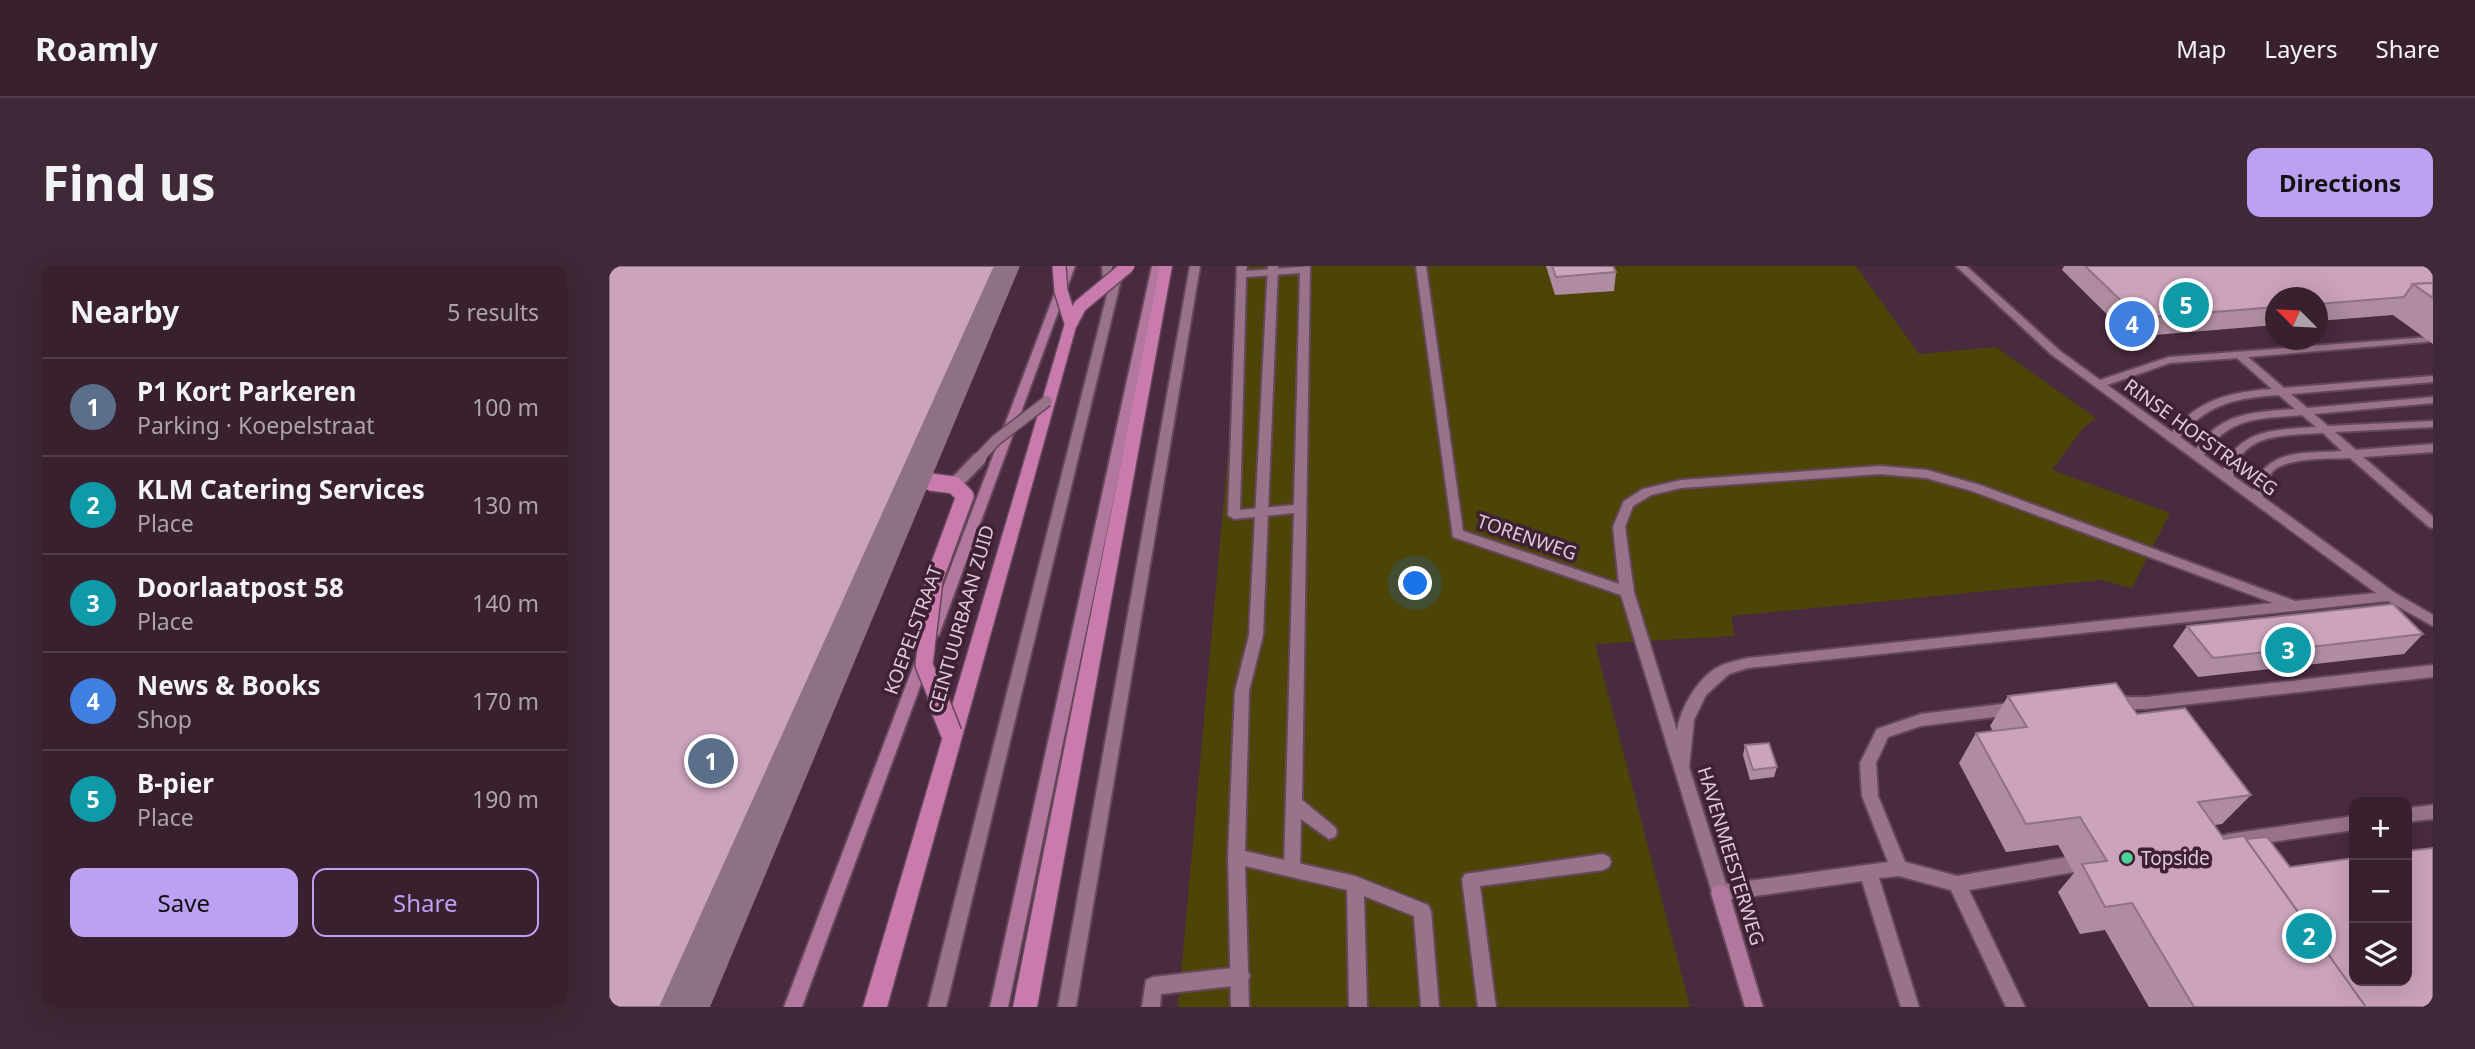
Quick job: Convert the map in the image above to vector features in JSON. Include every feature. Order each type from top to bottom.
[{"type":"main road","name":"CEINTUURBAAN ZUID","points":[[875,1007],[951,733],[1071,323],[1080,306],[1128,266]]},
{"type":"main road","points":[[1025,1007],[1166,266]]},
{"type":"main road","points":[[1064,267],[1061,291],[1071,323]]},
{"type":"main road","points":[[924,482],[954,485],[965,496],[935,580],[924,665],[951,733]]},
{"type":"street","points":[[1107,266],[1108,281]]},
{"type":"street","points":[[937,1007],[1119,266]]},
{"type":"street","points":[[999,1007],[1157,266]]},
{"type":"street","points":[[1067,1007],[1195,266]]},
{"type":"street","name":"TORENWEG","points":[[1421,266],[1457,534],[1627,592]]},
{"type":"street","name":"RINSE HOFSTRAWEG","points":[[1961,266],[2056,353],[2391,596],[2433,621]]},
{"type":"street","name":"KOEPELSTRAAT","points":[[793,1007],[1064,267]]},
{"type":"street","points":[[1292,868],[1292,802],[1300,509],[1305,268],[1241,270],[1234,515],[1300,509]]},
{"type":"street","points":[[1240,1007],[1236,856],[1242,691],[1256,635],[1273,269]]},
{"type":"street","points":[[2099,384],[2169,360],[2426,339]]},
{"type":"street","points":[[2239,354],[2433,524]]},
{"type":"street","points":[[2172,439],[2187,421],[2209,405],[2246,394],[2433,379]]},
{"type":"street","points":[[2197,456],[2211,435],[2232,422],[2262,415],[2433,400]]},
{"type":"street","points":[[954,485],[996,440],[1047,401]]},
{"type":"street","points":[[2226,477],[2235,453],[2252,441],[2278,435],[2433,424]]},
{"type":"street","points":[[2256,499],[2264,472],[2275,462],[2433,448]]},
{"type":"street","points":[[1681,767],[1627,592],[1619,527],[1628,504],[1647,492],[1681,484],[1880,470],[1927,474],[1976,488],[2296,606]]},
{"type":"street","name":"HAVENMEESTERWEG","points":[[1754,1007],[1681,767],[1686,720],[1701,691],[1724,670],[1748,663],[2391,596]]},
{"type":"street","points":[[2096,703],[2146,703],[2433,671]]},
{"type":"street","points":[[1899,868],[1870,796],[1868,763],[1882,733],[1921,720],[2031,706]]},
{"type":"street","points":[[1292,802],[1329,832]]},
{"type":"street","points":[[2412,814],[2433,812]]},
{"type":"street","points":[[2211,844],[2349,824]]},
{"type":"street","points":[[1236,856],[1355,884],[1422,911],[1430,1007]]},
{"type":"street","points":[[1720,893],[1899,868],[1957,884],[2107,859]]},
{"type":"street","points":[[1487,1007],[1472,879],[1603,862]]},
{"type":"street","points":[[1868,872],[1910,1007]]},
{"type":"street","points":[[1355,884],[1359,1007]]},
{"type":"street","points":[[1957,884],[2016,1007]]},
{"type":"street","points":[[1151,1007],[1153,986],[1241,976]]},
{"type":"shaded area","points":[[1245,266],[1856,266],[1919,354],[1996,347],[2096,418],[2083,428],[2052,470],[2170,513],[2132,588],[2101,580],[1732,616],[1734,636],[1595,644],[1690,1007],[1178,1007]]},
{"type":"building","points":[[609,266],[995,266],[660,1007],[609,1007]]},
{"type":"building","points":[[1552,266],[1613,266],[1616,272],[1556,277]]},
{"type":"building","points":[[2085,266],[2433,266],[2433,283],[2413,284],[2404,297],[2328,303],[2328,287],[2265,287],[2265,308],[2139,318]]},
{"type":"building","points":[[2433,283],[2433,298],[2413,284]]},
{"type":"building","points":[[2393,604],[2423,634],[2213,658],[2187,626]]},
{"type":"building","name":"Topside","points":[[2116,683],[2137,714],[2185,708],[2251,795],[2198,802],[2224,839],[2244,836],[2366,1007],[2194,1007],[2132,903],[2105,907],[2082,864],[2107,861],[2080,817],[2026,824],[1976,733],[2027,727],[2008,696]]},
{"type":"building","points":[[1769,743],[1777,767],[1753,770],[1745,745]]},
{"type":"building","points":[[2267,837],[2290,867],[2349,859],[2349,983],[2246,839]]},
{"type":"building","points":[[2433,848],[2433,1007],[2366,1007],[2351,986],[2412,986],[2412,850]]},
{"type":"place","name":"B-pier","points":[[2186,305]]},
{"type":"place","name":"News & Books","points":[[2132,324]]},
{"type":"place","name":"Doorlaatpost 58","points":[[2288,650]]},
{"type":"place","name":"P1 Kort Parkeren","points":[[711,761]]},
{"type":"place","name":"Topside","points":[[2127,858]]},
{"type":"place","name":"KLM Catering Services","points":[[2309,936]]}]
